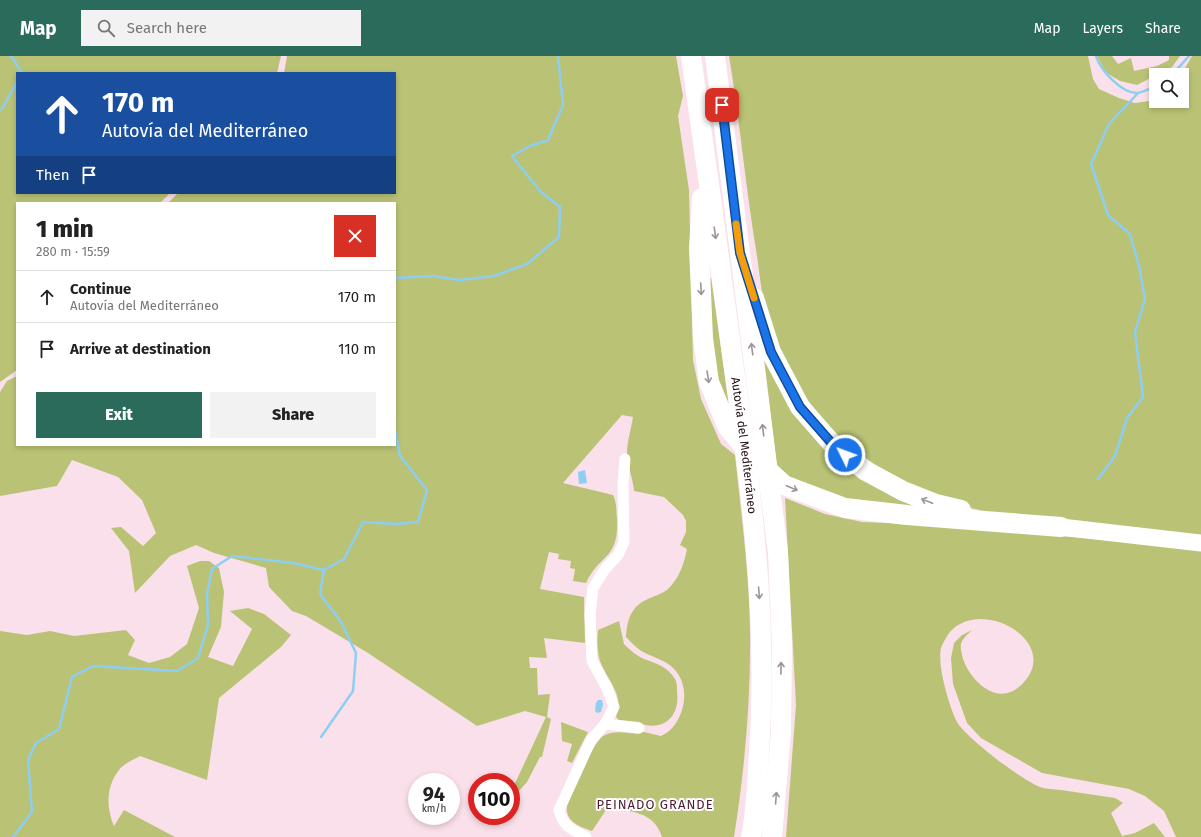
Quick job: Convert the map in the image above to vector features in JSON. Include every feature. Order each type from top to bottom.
[{"type":"highway","name":"Autovía del Mediterráneo","points":[[691,56],[750,481],[756,554],[762,644],[760,733],[755,819],[751,837]]},
{"type":"highway","name":"Autovía del Mediterráneo","points":[[715,56],[778,552],[782,646],[781,732],[772,837]]},
{"type":"highway","points":[[704,152],[699,248],[703,338],[709,382],[727,426],[751,455],[784,485],[845,508],[908,515],[1061,527]]},
{"type":"highway","points":[[740,253],[771,352],[800,407],[835,447],[866,471],[903,491],[936,504],[975,513],[1061,527]]},
{"type":"main road","points":[[1061,527],[1201,542]]},
{"type":"street","points":[[586,837],[571,829],[562,821],[558,810],[591,740],[605,724],[614,707],[607,688],[592,661],[590,614],[593,588],[605,569],[618,555],[624,542],[623,483],[625,459]]},
{"type":"street","points":[[605,724],[639,728]]},
{"type":"green space","points":[[0,56],[281,56],[277,72],[16,72],[16,194],[169,194],[161,202],[16,202],[16,371],[0,382]]},
{"type":"green space","points":[[287,56],[676,56],[683,96],[678,116],[689,190],[693,360],[701,399],[721,444],[735,455],[748,585],[750,654],[748,707],[744,759],[734,837],[662,837],[658,828],[647,817],[641,814],[608,807],[592,831],[574,822],[568,816],[567,805],[589,756],[600,739],[609,733],[622,732],[639,734],[640,731],[661,736],[673,727],[681,714],[683,706],[684,691],[679,676],[675,670],[664,662],[640,650],[626,637],[629,618],[635,608],[644,601],[667,590],[671,586],[680,571],[687,549],[680,545],[686,532],[686,521],[683,515],[664,497],[634,491],[627,454],[628,440],[633,417],[622,415],[563,483],[613,495],[616,507],[617,532],[612,549],[591,573],[586,583],[573,581],[575,569],[570,568],[571,561],[558,559],[559,554],[549,552],[540,589],[584,597],[585,643],[544,638],[547,658],[529,657],[530,668],[537,668],[538,695],[550,694],[547,717],[551,719],[542,757],[540,757],[527,782],[520,790],[520,773],[546,717],[525,711],[477,726],[368,653],[306,616],[292,611],[269,587],[266,568],[214,553],[196,545],[170,556],[135,593],[129,551],[111,528],[121,527],[143,546],[156,533],[142,500],[118,477],[72,460],[57,486],[0,496],[0,392],[7,381],[16,376],[16,446],[396,446],[396,202],[169,202],[177,194],[396,194],[396,72],[284,72]]},
{"type":"green space","points":[[729,56],[1088,56],[1093,79],[1099,89],[1135,103],[1149,101],[1149,108],[1189,108],[1189,68],[1185,68],[1192,56],[1201,56],[1201,535],[994,514],[954,502],[917,488],[883,470],[853,448],[826,423],[803,393],[783,358],[768,319],[761,288]]},
{"type":"green space","points":[[1097,56],[1112,56],[1118,64],[1131,58],[1134,71],[1157,66],[1169,60],[1169,56],[1180,56],[1170,68],[1149,68],[1149,79],[1137,85],[1120,81],[1105,72]]},
{"type":"green space","points":[[711,277],[730,413],[716,379],[708,284]]},
{"type":"green space","points":[[764,358],[796,410],[925,507],[851,502],[778,474]]},
{"type":"green space","points":[[785,498],[825,514],[862,522],[938,525],[1201,549],[1201,837],[1176,837],[1164,811],[1145,796],[1129,789],[1042,773],[981,738],[967,723],[953,684],[951,658],[954,643],[962,635],[972,630],[964,638],[961,644],[963,659],[973,677],[980,684],[988,690],[997,693],[1006,693],[1015,690],[1024,682],[1033,667],[1032,652],[1025,640],[1014,629],[998,622],[982,619],[966,621],[952,630],[941,648],[940,655],[944,685],[954,715],[962,729],[982,748],[1008,768],[1040,787],[1115,798],[1123,803],[1111,813],[1122,836],[1135,833],[1154,823],[1165,837],[786,837],[796,705]]},
{"type":"green space","points":[[200,561],[209,561],[219,568],[224,592],[221,627],[208,657],[233,666],[252,629],[230,611],[248,608],[264,614],[291,635],[281,647],[219,698],[207,780],[140,756],[123,766],[115,776],[109,797],[111,819],[114,826],[124,810],[175,837],[0,837],[0,631],[27,635],[50,631],[74,636],[126,630],[135,640],[128,655],[149,663],[170,657],[187,644],[199,608],[187,566]]},
{"type":"green space","points":[[619,621],[624,644],[631,651],[644,659],[665,668],[676,680],[676,707],[674,714],[664,723],[650,726],[641,724],[640,722],[619,720],[616,717],[618,709],[617,695],[600,661],[597,638],[598,630]]},
{"type":"green space","points":[[561,722],[588,732],[572,763],[567,761],[572,744],[562,741]]},
{"type":"water","points":[[585,470],[587,483],[579,484],[578,472]]},
{"type":"water","points":[[598,700],[602,700],[603,705],[601,712],[597,713],[595,711]]},
{"type":"waterway","points":[[11,56],[21,72]]},
{"type":"waterway","points":[[396,278],[432,276],[460,280],[494,276],[527,264],[559,237],[560,207],[540,191],[512,156],[530,146],[548,140],[563,105],[558,56]]},
{"type":"waterway","points":[[1096,56],[1098,62],[1112,80],[1125,90],[1138,93],[1149,89]]},
{"type":"waterway","points":[[1178,68],[1189,56]]},
{"type":"waterway","points":[[0,109],[2,109],[16,84]]},
{"type":"waterway","points":[[1098,479],[1115,456],[1127,418],[1143,397],[1135,332],[1145,299],[1139,266],[1130,234],[1108,215],[1091,164],[1109,124],[1138,93]]},
{"type":"waterway","points":[[13,837],[32,812],[28,760],[36,743],[59,729],[72,677],[93,666],[177,671],[198,658],[208,625],[207,594],[212,569],[232,556],[293,563],[324,570],[344,559],[363,522],[396,524],[418,522],[427,490],[400,456],[396,435]]},
{"type":"waterway","points":[[321,737],[353,691],[356,653],[341,622],[320,594],[324,570]]},
{"type":"slow traffic","points":[[736,224],[740,253],[754,298]]},
{"type":"district","name":"PEINADO GRANDE","points":[[655,804]]},
{"type":"route","points":[[722,105],[740,253],[771,352],[800,407],[835,447],[845,455]]}]
